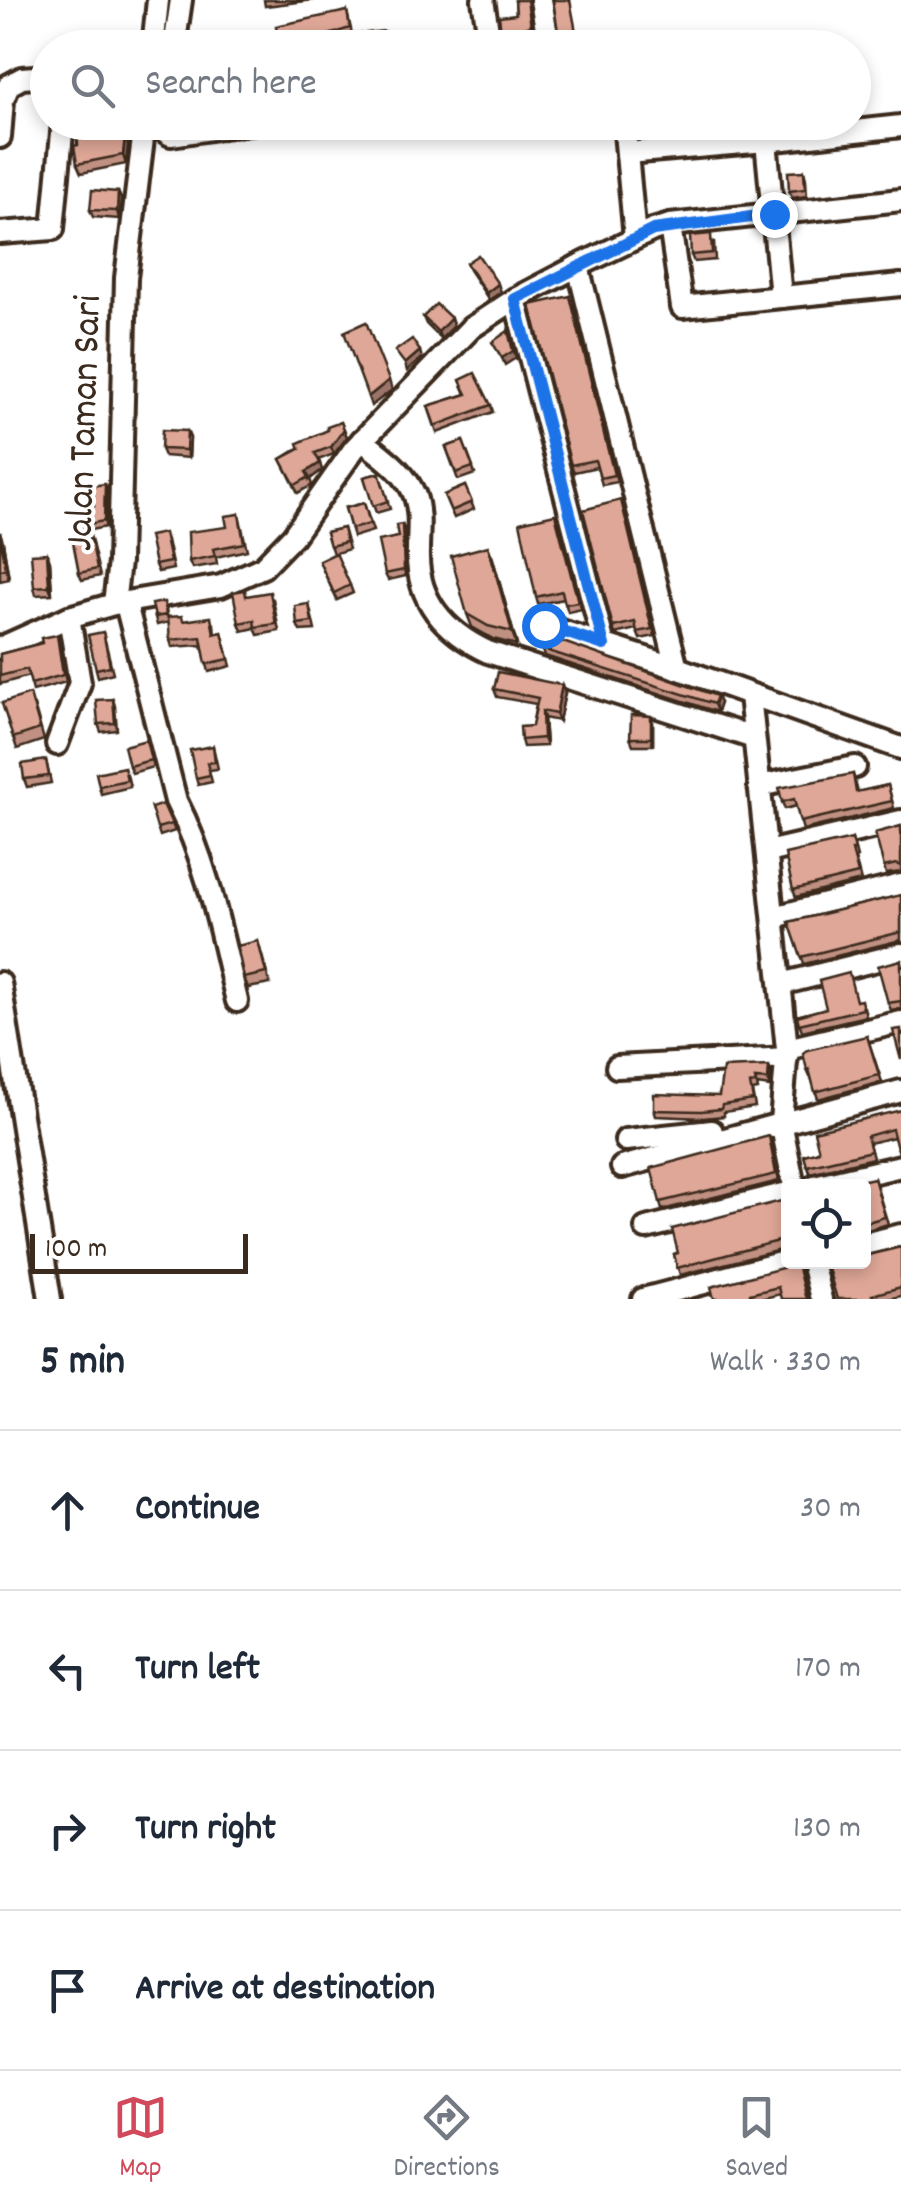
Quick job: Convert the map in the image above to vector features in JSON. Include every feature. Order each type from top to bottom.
[{"type":"street","points":[[155,30],[158,0]]},
{"type":"street","points":[[177,30],[181,0]]},
{"type":"street","points":[[482,0],[488,30]]},
{"type":"street","points":[[541,0],[546,30]]},
{"type":"street","points":[[0,137],[3,100],[9,85],[30,77]]},
{"type":"street","points":[[871,129],[901,126]]},
{"type":"street","points":[[0,233],[52,229],[61,140]]},
{"type":"street","name":"Jalan Taman Sari","points":[[0,648],[69,616],[120,604],[126,278],[143,140]]},
{"type":"street","points":[[626,140],[635,238]]},
{"type":"street","points":[[627,153],[775,140]]},
{"type":"street","points":[[766,141],[780,297]]},
{"type":"street","points":[[237,1001],[198,850],[176,800],[120,604],[221,586],[263,567],[293,536],[362,440],[452,346],[495,310],[578,266],[670,225],[901,200]]},
{"type":"street","points":[[670,225],[682,307],[901,285]]},
{"type":"street","points":[[578,266],[677,668]]},
{"type":"street","points":[[515,299],[604,645]]},
{"type":"street","points":[[362,440],[412,489],[418,514],[417,555],[423,586],[430,606],[454,634],[488,652],[754,738]]},
{"type":"street","points":[[57,744],[80,683],[69,616]]},
{"type":"street","points":[[544,625],[901,748]]},
{"type":"street","points":[[750,695],[787,1054],[773,1124],[792,1179]]},
{"type":"street","points":[[759,786],[855,767]]},
{"type":"street","points":[[767,852],[901,821]]},
{"type":"street","points":[[774,916],[901,885]]},
{"type":"street","points":[[781,984],[901,954]]},
{"type":"street","points":[[0,984],[50,1299]]},
{"type":"street","points":[[617,1066],[787,1054],[901,1022]]},
{"type":"street","points":[[622,1167],[901,1091]]},
{"type":"street","points":[[626,1140],[773,1124]]},
{"type":"street","points":[[844,1179],[901,1166]]},
{"type":"street","points":[[646,1228],[781,1195]]},
{"type":"street","points":[[871,1242],[901,1236]]},
{"type":"street","points":[[643,1299],[781,1263]]},
{"type":"street","points":[[814,1269],[821,1299]]},
{"type":"building","points":[[515,0],[527,0],[531,26],[501,30],[499,16],[516,14]]},
{"type":"building","points":[[553,0],[570,0],[576,30],[558,30]]},
{"type":"building","points":[[347,11],[350,28],[277,30],[276,26]]},
{"type":"building","points":[[78,140],[125,140],[123,155],[77,164],[74,146]]},
{"type":"building","points":[[804,171],[805,189],[789,191],[788,172]]},
{"type":"building","points":[[92,190],[118,192],[117,211],[90,210]]},
{"type":"building","points":[[711,234],[712,253],[691,255],[690,236]]},
{"type":"building","points":[[478,255],[498,284],[486,293],[466,263]]},
{"type":"building","points":[[570,296],[614,475],[600,478],[595,460],[571,465],[530,305]]},
{"type":"building","points":[[436,304],[451,318],[438,332],[423,317]]},
{"type":"building","points":[[366,322],[389,380],[368,397],[344,332]]},
{"type":"building","points":[[508,331],[513,351],[502,358],[492,342]]},
{"type":"building","points":[[412,339],[420,351],[405,364],[395,351]]},
{"type":"building","points":[[475,373],[491,405],[435,426],[428,406],[467,394],[460,380]]},
{"type":"building","points":[[341,422],[344,429],[331,447],[315,453],[320,463],[306,472],[309,477],[295,485],[281,459],[300,449],[298,443]]},
{"type":"building","points":[[162,430],[187,431],[186,450],[161,449]]},
{"type":"building","points":[[463,441],[473,467],[456,473],[446,447]]},
{"type":"building","points":[[379,473],[388,501],[373,506],[364,477]]},
{"type":"building","points":[[105,484],[104,521],[83,525],[80,509],[94,506],[91,486]]},
{"type":"building","points":[[465,486],[472,502],[451,511],[444,495]]},
{"type":"building","points":[[621,500],[652,629],[637,632],[635,622],[613,627],[583,510]]},
{"type":"building","points":[[364,503],[370,524],[351,529],[345,508]]},
{"type":"building","points":[[239,514],[244,543],[213,549],[215,556],[189,561],[188,532],[227,527],[225,516]]},
{"type":"building","points":[[555,514],[578,602],[565,604],[562,591],[536,597],[520,522]]},
{"type":"building","points":[[402,524],[404,570],[385,574],[378,541],[398,537],[396,525]]},
{"type":"building","points":[[343,528],[346,542],[330,546],[326,532]]},
{"type":"building","points":[[0,533],[6,569],[0,570]]},
{"type":"building","points":[[164,533],[170,562],[155,565],[149,536]]},
{"type":"building","points":[[91,539],[97,569],[79,573],[73,542]]},
{"type":"building","points":[[488,546],[512,632],[488,626],[467,614],[451,556]]},
{"type":"building","points":[[47,553],[49,586],[34,587],[31,554]]},
{"type":"building","points":[[336,553],[350,585],[334,593],[319,561]]},
{"type":"building","points":[[245,590],[246,596],[270,592],[276,624],[255,627],[254,620],[239,623],[233,592]]},
{"type":"building","points":[[164,602],[166,615],[155,617],[152,604]]},
{"type":"building","points":[[309,604],[312,622],[297,624],[295,606]]},
{"type":"building","points":[[182,616],[183,621],[211,617],[214,634],[222,632],[229,659],[206,664],[201,637],[170,640],[168,617]]},
{"type":"building","points":[[103,632],[110,666],[96,669],[88,635]]},
{"type":"building","points":[[57,635],[63,675],[31,684],[27,669],[0,676],[0,654]]},
{"type":"building","points":[[546,636],[717,696],[714,704],[542,649]]},
{"type":"building","points":[[498,672],[562,685],[556,714],[542,711],[543,738],[521,740],[520,727],[532,726],[538,698],[494,689]]},
{"type":"building","points":[[30,694],[40,729],[13,738],[2,703]]},
{"type":"building","points":[[113,699],[115,723],[98,724],[96,700]]},
{"type":"building","points":[[631,715],[651,716],[651,738],[630,738]]},
{"type":"building","points":[[146,740],[151,760],[129,766],[124,746]]},
{"type":"building","points":[[213,746],[215,762],[207,763],[210,775],[196,778],[190,750]]},
{"type":"building","points":[[46,760],[49,776],[24,779],[22,764]]},
{"type":"building","points":[[124,767],[127,780],[99,786],[96,773]]},
{"type":"building","points":[[853,774],[856,792],[888,785],[892,801],[800,822],[794,799],[782,802],[779,788]]},
{"type":"building","points":[[163,804],[172,824],[157,828],[151,808]]},
{"type":"building","points":[[901,826],[901,866],[884,867],[875,833]]},
{"type":"building","points":[[852,839],[858,874],[793,890],[785,854]]},
{"type":"building","points":[[901,895],[901,932],[801,957],[789,922]]},
{"type":"building","points":[[258,941],[266,973],[244,978],[237,946]]},
{"type":"building","points":[[901,960],[901,1001],[888,1003],[878,966]]},
{"type":"building","points":[[849,973],[856,1001],[861,1000],[863,1009],[799,1024],[797,1016],[826,1008],[819,981]]},
{"type":"building","points":[[901,1029],[901,1060],[893,1030]]},
{"type":"building","points":[[867,1036],[879,1075],[815,1092],[803,1053]]},
{"type":"building","points":[[769,1066],[768,1080],[755,1079],[756,1083],[750,1084],[753,1100],[722,1105],[721,1109],[654,1110],[654,1094],[719,1096],[723,1068]]},
{"type":"building","points":[[901,1110],[901,1146],[896,1145],[892,1129],[867,1136],[871,1151],[807,1166],[804,1155],[819,1151],[814,1131]]},
{"type":"building","points":[[769,1136],[776,1174],[660,1202],[651,1168]]},
{"type":"building","points":[[874,1178],[885,1217],[871,1221],[871,1179]]},
{"type":"building","points":[[781,1201],[781,1240],[677,1268],[672,1229]]},
{"type":"building","points":[[901,1247],[901,1287],[872,1295],[874,1299],[837,1299],[828,1269],[871,1269],[871,1254]]},
{"type":"building","points":[[781,1268],[798,1269],[809,1299],[781,1299],[778,1287],[750,1294],[751,1299],[714,1299],[711,1287]]},
{"type":"route","points":[[544,625],[604,645],[515,299],[653,230],[774,214]]}]
